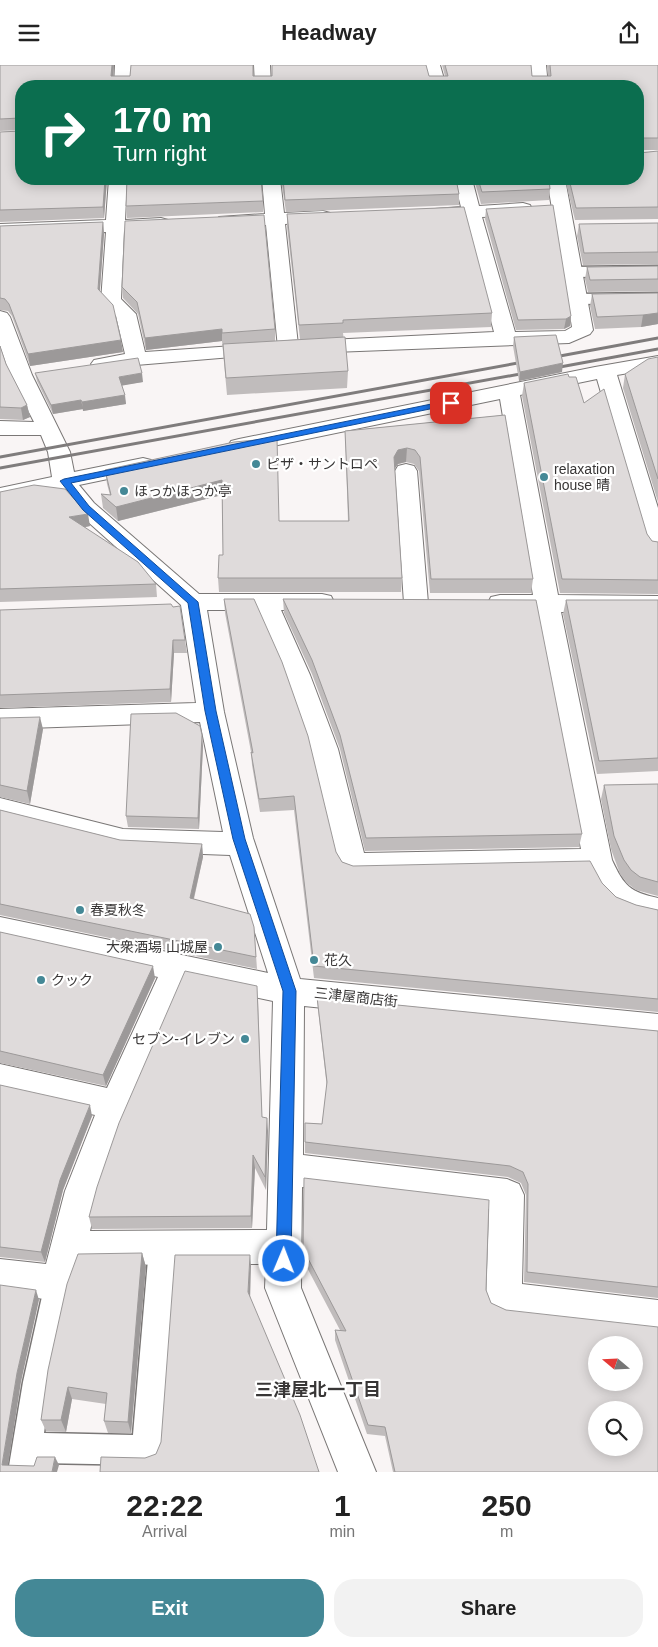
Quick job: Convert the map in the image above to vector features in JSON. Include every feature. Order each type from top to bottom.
[{"type":"street","points":[[122,80],[123,65]]},
{"type":"street","points":[[262,65],[263,80]]},
{"type":"street","points":[[432,65],[436,80]]},
{"type":"street","points":[[538,65],[539,80]]},
{"type":"street","points":[[118,185],[111,301],[126,314],[136,359]]},
{"type":"street","points":[[272,185],[288,348]]},
{"type":"street","points":[[465,185],[506,338]]},
{"type":"street","points":[[557,185],[561,207],[574,228],[573,273],[587,358],[658,547]]},
{"type":"street","points":[[413,214],[561,207]]},
{"type":"street","points":[[205,222],[344,217]]},
{"type":"street","points":[[0,230],[175,223]]},
{"type":"street","points":[[0,317],[28,375],[58,452],[64,481],[86,508],[194,604],[211,711],[241,844],[289,991],[283,1288],[357,1472]]},
{"type":"street","points":[[79,367],[136,359],[288,348],[506,338],[587,358],[658,362]]},
{"type":"street","points":[[219,450],[509,391],[587,358]]},
{"type":"street","points":[[0,379],[28,375]]},
{"type":"street","points":[[509,391],[547,604],[598,860],[608,884],[627,903],[658,910]]},
{"type":"street","points":[[0,427],[49,429]]},
{"type":"street","points":[[0,495],[161,462]]},
{"type":"street","points":[[406,471],[416,603]]},
{"type":"street","points":[[265,602],[297,675],[324,749],[353,865],[598,860]]},
{"type":"street","points":[[166,607],[194,604],[265,602],[341,603]]},
{"type":"street","points":[[482,603],[658,604]]},
{"type":"street","points":[[0,719],[211,711]]},
{"type":"street","points":[[583,787],[611,785]]},
{"type":"street","points":[[0,809],[123,840],[241,844]]},
{"type":"street","name":"三津屋商店街","points":[[0,929],[289,991],[658,1028]]},
{"type":"street","points":[[0,1276],[59,1283],[82,1191],[116,1105],[177,968]]},
{"type":"street","points":[[0,1079],[116,1105]]},
{"type":"street","points":[[285,1169],[506,1195],[504,1300],[658,1318]]},
{"type":"street","points":[[67,1248],[284,1247]]},
{"type":"lane","points":[[573,273],[658,271]]},
{"type":"lane","points":[[578,299],[658,298]]},
{"type":"lane","points":[[59,1283],[37,1382],[25,1460],[147,1450],[163,1248]]},
{"type":"building","points":[[0,65],[112,65],[111,76],[130,76],[131,65],[253,65],[253,76],[272,76],[272,65],[426,65],[429,76],[448,76],[445,65],[531,65],[532,76],[551,76],[550,65],[658,65],[658,138],[644,138],[644,80],[15,80],[15,118],[0,119]]},
{"type":"building","points":[[15,131],[15,185],[105,185],[103,207],[0,210],[0,132]]},
{"type":"building","points":[[658,151],[658,207],[576,208],[570,185],[644,185],[644,152]]},
{"type":"building","points":[[127,185],[262,185],[263,201],[126,206]]},
{"type":"building","points":[[284,185],[457,185],[459,194],[285,200]]},
{"type":"building","points":[[480,185],[550,185],[550,189],[482,192]]},
{"type":"building","points":[[553,205],[571,316],[566,319],[518,320],[486,209]]},
{"type":"building","points":[[464,207],[492,313],[343,320],[343,323],[299,325],[287,214]]},
{"type":"building","points":[[264,215],[275,329],[222,333],[222,329],[145,338],[137,302],[122,287],[125,221]]},
{"type":"building","points":[[103,222],[98,289],[113,305],[121,340],[28,354],[9,304],[5,299],[0,298],[0,226]]},
{"type":"building","points":[[658,223],[658,252],[584,253],[579,224]]},
{"type":"building","points":[[658,266],[658,279],[590,280],[587,267]]},
{"type":"building","points":[[658,293],[658,313],[597,317],[592,294]]},
{"type":"building","points":[[556,335],[563,363],[520,372],[514,337]]},
{"type":"building","points":[[345,337],[348,371],[226,378],[223,344]]},
{"type":"building","points":[[0,346],[6,364],[27,405],[21,408],[0,407]]},
{"type":"building","points":[[658,357],[658,479],[625,374],[648,359]]},
{"type":"building","points":[[138,358],[142,373],[119,377],[125,395],[82,402],[81,400],[51,405],[35,373]]},
{"type":"building","points":[[568,374],[569,377],[576,377],[584,403],[604,389],[647,534],[652,541],[658,542],[658,580],[562,579],[524,383]]},
{"type":"building","points":[[505,415],[533,579],[431,579],[420,457],[415,450],[407,448],[398,450],[394,457],[402,578],[218,578],[219,555],[223,555],[222,480],[116,507],[101,494],[111,495],[105,470],[234,442],[277,438],[279,521],[349,521],[345,431]]},
{"type":"building","points":[[34,485],[65,489],[88,514],[69,517],[138,562],[156,584],[0,589],[0,492]]},
{"type":"building","points":[[224,599],[254,599],[282,662],[308,736],[336,852],[342,862],[353,866],[590,861],[602,883],[616,897],[636,905],[658,910],[658,999],[314,966],[294,796],[259,799],[251,752],[253,753]]},
{"type":"building","points":[[283,599],[536,600],[582,834],[366,838],[340,735],[312,660]]},
{"type":"building","points":[[566,600],[658,600],[658,758],[599,761]]},
{"type":"building","points":[[171,604],[173,607],[180,606],[185,640],[173,640],[170,689],[0,695],[0,610]]},
{"type":"building","points":[[176,713],[200,726],[202,735],[198,818],[126,816],[131,714]]},
{"type":"building","points":[[40,717],[27,791],[0,785],[0,718]]},
{"type":"building","points":[[658,784],[658,882],[640,877],[631,870],[624,860],[614,836],[604,785]]},
{"type":"building","points":[[0,810],[120,840],[202,844],[190,898],[250,914],[254,927],[256,957],[0,904]]},
{"type":"building","points":[[0,932],[153,966],[103,1075],[0,1051]]},
{"type":"building","points":[[185,971],[257,986],[262,1117],[267,1118],[265,1177],[253,1155],[251,1216],[89,1217],[119,1123]]},
{"type":"building","points":[[317,997],[658,1031],[658,1287],[527,1272],[528,1184],[523,1172],[510,1166],[305,1142],[305,1123],[322,1124],[327,1082]]},
{"type":"building","points":[[0,1085],[90,1105],[60,1180],[41,1252],[0,1247]]},
{"type":"building","points":[[304,1178],[489,1200],[486,1290],[491,1303],[506,1310],[658,1327],[658,1472],[395,1472],[385,1427],[368,1425],[335,1330],[346,1331],[303,1249]]},
{"type":"building","points":[[142,1253],[128,1422],[104,1421],[107,1393],[68,1387],[61,1420],[41,1420],[48,1370],[67,1284],[78,1254]]},
{"type":"building","points":[[175,1255],[250,1255],[248,1292],[300,1415],[319,1472],[100,1472],[101,1457],[145,1458],[156,1454],[161,1442]]},
{"type":"building","points":[[0,1285],[36,1290],[17,1373],[2,1465],[34,1466],[37,1457],[55,1457],[52,1472],[0,1472]]},
{"type":"railway","points":[[549,358],[658,338]]},
{"type":"railway","points":[[549,369],[658,349]]},
{"type":"railway","points":[[0,457],[529,361]]},
{"type":"railway","points":[[0,468],[531,372]]},
{"type":"place","name":"ピザ・サントロペ","points":[[256,464]]},
{"type":"place","name":"relaxation house 晴","points":[[544,477]]},
{"type":"place","name":"ほっかほっか亭","points":[[124,491]]},
{"type":"place","name":"春夏秋冬","points":[[80,910]]},
{"type":"place","name":"大衆酒場 山城屋","points":[[218,947]]},
{"type":"place","name":"花久","points":[[314,960]]},
{"type":"place","name":"クック","points":[[41,980]]},
{"type":"place","name":"セブン-イレブン","points":[[245,1039]]},
{"type":"district","name":"三津屋北一丁目","points":[[318,1390]]},
{"type":"route","points":[[284,1261],[289,991],[239,839],[211,711],[193,602],[86,508],[64,481],[451,403]]}]
